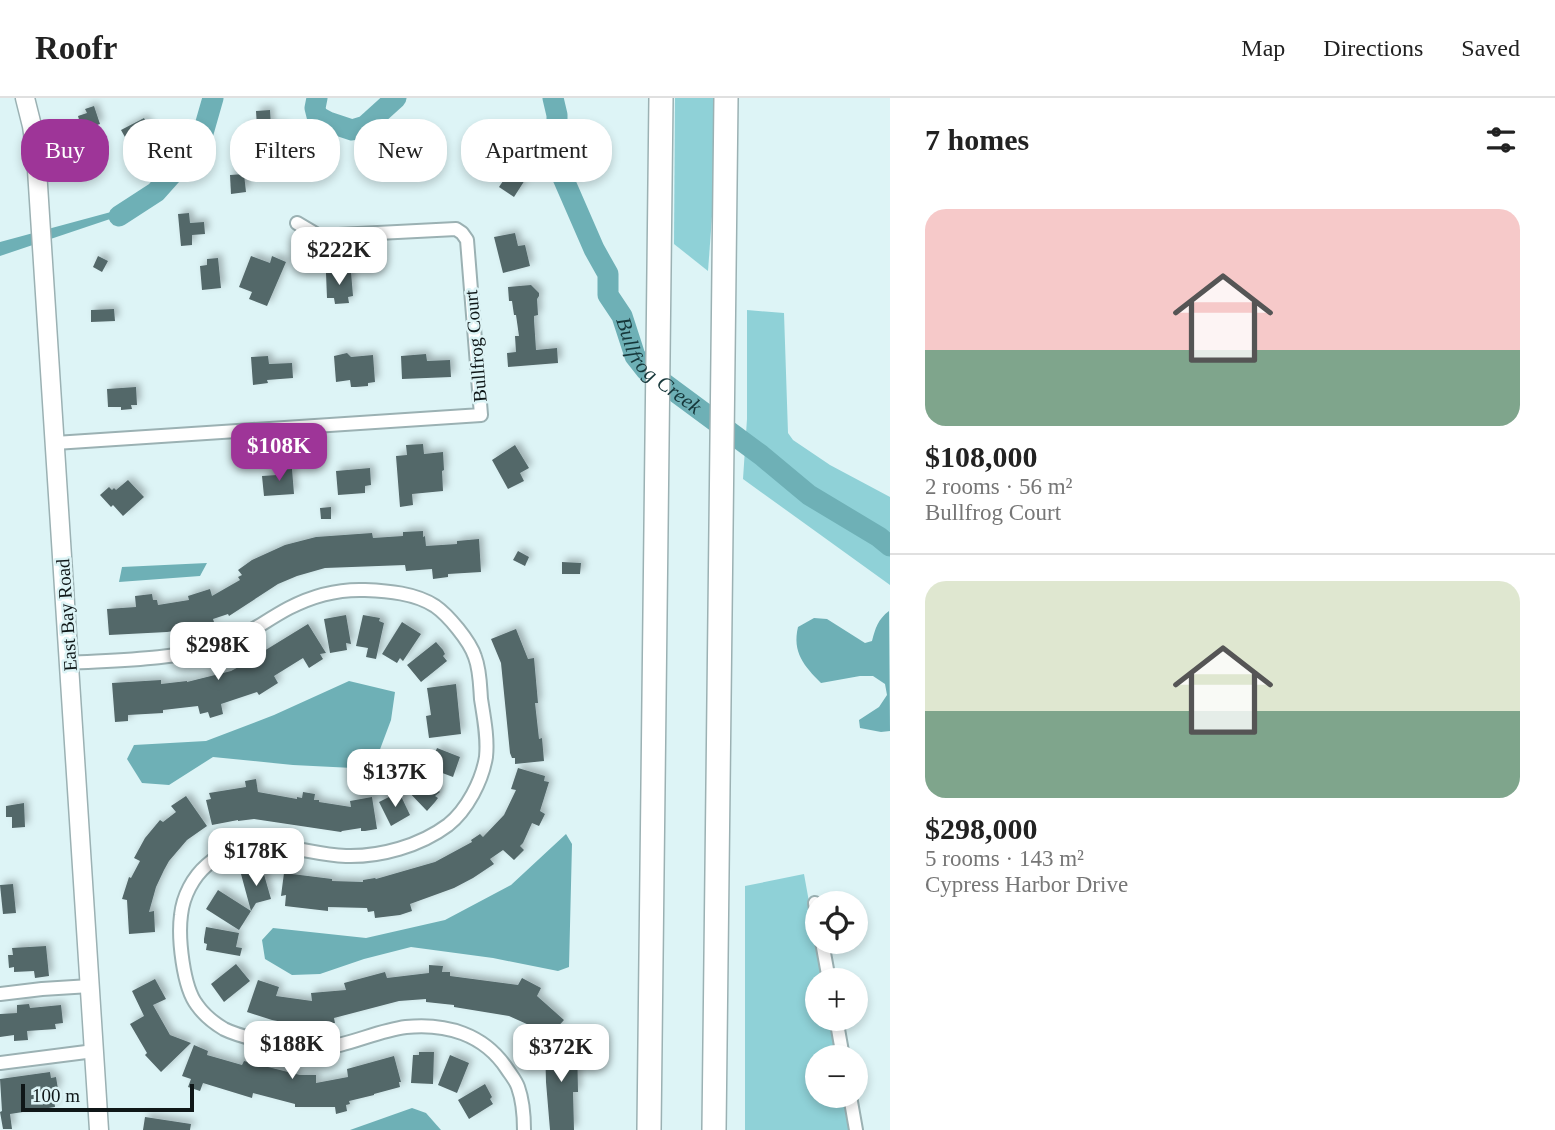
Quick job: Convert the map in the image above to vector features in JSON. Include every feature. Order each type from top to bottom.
[{"type":"highway","points":[[649,1130],[661,98]]},
{"type":"highway","points":[[713,1130],[726,98]]},
{"type":"street","name":"East Bay Road","points":[[25,99],[35,145],[39,193],[99,1130]]},
{"type":"street","name":"Bullfrog Court","points":[[55,443],[481,415],[467,240],[462,233],[456,229],[319,236],[297,223]]},
{"type":"street","points":[[69,663],[175,656],[222,645],[290,607],[319,595],[338,591],[362,589],[416,597],[435,607],[449,620],[474,654],[479,676],[485,758],[468,802],[446,826],[423,839],[387,852],[346,856],[284,846],[254,845],[218,856],[194,879],[186,896],[181,914],[184,977],[195,1003],[212,1021],[228,1031],[285,1046],[312,1050],[345,1045],[382,1032],[407,1027],[435,1027],[468,1034],[498,1056],[517,1085],[524,1115],[524,1130]]},
{"type":"street","points":[[0,994],[90,986]]},
{"type":"street","points":[[0,1063],[94,1051]]},
{"type":"street","points":[[852,1108],[856,1130]]},
{"type":"shaded area","points":[[675,98],[714,98],[713,203],[708,271],[674,244]]},
{"type":"shaded area","points":[[122,209],[119,216],[0,256],[0,242]]},
{"type":"shaded area","points":[[747,310],[784,313],[788,433],[793,440],[830,465],[890,497],[890,585],[743,479],[747,419]]},
{"type":"shaded area","points":[[207,563],[200,576],[119,582],[122,567]]},
{"type":"shaded area","points":[[889,611],[890,731],[881,732],[860,728],[859,720],[879,707],[887,695],[885,684],[873,676],[821,683],[801,658],[797,636],[798,627],[814,618],[827,619],[865,643],[872,641],[878,624]]},
{"type":"shaded area","points":[[349,681],[395,692],[391,720],[376,760],[353,768],[213,757],[169,785],[142,783],[127,759],[134,745],[206,741],[274,715]]},
{"type":"shaded area","points":[[566,834],[572,844],[569,967],[558,971],[493,958],[411,947],[320,974],[292,975],[265,959],[262,940],[273,928],[366,938],[445,920],[511,885]]},
{"type":"shaded area","points":[[804,874],[807,891],[805,954],[818,954],[821,968],[805,968],[805,1031],[832,1031],[835,1045],[805,1045],[805,1108],[846,1108],[850,1130],[745,1130],[745,886]]},
{"type":"shaded area","points":[[412,1108],[426,1113],[441,1130],[350,1130]]},
{"type":"building","points":[[94,106],[98,119],[79,119],[78,116],[87,113],[85,109]]},
{"type":"building","points":[[270,110],[271,119],[256,119],[256,111]]},
{"type":"building","points":[[230,182],[245,182],[246,192],[231,194]]},
{"type":"building","points":[[502,182],[524,182],[514,197],[499,187]]},
{"type":"building","points":[[189,213],[190,223],[204,222],[205,234],[192,235],[192,245],[181,246],[178,214]]},
{"type":"building","points":[[515,233],[518,246],[525,245],[530,266],[503,273],[494,237]]},
{"type":"building","points":[[98,256],[108,261],[102,272],[93,267]]},
{"type":"building","points":[[251,256],[270,263],[272,256],[286,262],[267,306],[249,299],[252,292],[239,287]]},
{"type":"building","points":[[218,258],[221,288],[202,290],[200,266],[207,265],[207,259]]},
{"type":"building","points":[[351,272],[353,296],[348,297],[349,303],[335,304],[334,298],[327,298],[326,273]]},
{"type":"building","points":[[531,285],[539,293],[538,315],[534,316],[536,350],[557,348],[558,363],[508,367],[507,353],[516,352],[515,336],[519,336],[508,287]]},
{"type":"building","points":[[114,309],[115,321],[91,322],[91,310]]},
{"type":"building","points":[[347,353],[351,357],[373,355],[375,382],[368,383],[368,386],[351,387],[350,380],[336,382],[334,356]]},
{"type":"building","points":[[426,354],[427,361],[450,360],[451,377],[402,379],[401,356]]},
{"type":"building","points":[[268,356],[269,364],[292,363],[293,378],[267,380],[268,383],[253,385],[251,357]]},
{"type":"building","points":[[136,387],[137,405],[131,405],[132,409],[108,407],[107,389]]},
{"type":"building","points":[[423,444],[424,454],[443,452],[443,491],[412,494],[413,505],[400,507],[396,456],[407,455],[406,445]]},
{"type":"building","points":[[515,445],[529,468],[520,473],[524,481],[508,489],[492,460]]},
{"type":"building","points":[[370,468],[371,485],[365,486],[365,493],[338,495],[336,471]]},
{"type":"building","points":[[292,469],[294,494],[264,496],[262,476],[277,475],[276,470]]},
{"type":"building","points":[[128,480],[144,497],[123,516],[100,495],[109,487],[116,490]]},
{"type":"building","points":[[331,507],[331,519],[321,519],[320,508]]},
{"type":"building","points":[[423,531],[426,546],[479,539],[481,572],[448,574],[448,577],[433,579],[432,569],[406,571],[405,565],[325,568],[278,584],[229,616],[228,614],[213,619],[214,622],[202,627],[109,635],[107,609],[136,607],[135,596],[152,594],[158,605],[189,600],[188,596],[210,589],[212,596],[240,580],[238,577],[242,575],[238,570],[252,560],[285,545],[316,537],[372,533],[373,538],[403,536],[403,532]]},
{"type":"building","points":[[518,551],[529,557],[525,566],[513,560]]},
{"type":"building","points":[[562,562],[581,563],[580,574],[562,574]]},
{"type":"building","points":[[346,615],[351,644],[346,643],[347,650],[330,653],[324,619]]},
{"type":"building","points":[[363,615],[380,618],[379,621],[384,623],[376,659],[366,657],[368,648],[356,646]]},
{"type":"building","points":[[402,622],[421,634],[403,661],[400,658],[397,663],[382,654]]},
{"type":"building","points":[[308,624],[326,653],[320,654],[323,659],[309,668],[303,658],[274,676],[278,683],[259,695],[257,692],[221,704],[223,714],[210,718],[208,712],[200,714],[198,706],[163,710],[163,713],[128,715],[128,721],[115,722],[112,683],[161,680],[161,684],[187,682],[231,671],[265,653],[264,651]]},
{"type":"building","points":[[516,629],[528,659],[534,658],[538,703],[535,703],[544,761],[515,764],[515,758],[512,758],[510,753],[501,663],[491,639]]},
{"type":"building","points":[[436,642],[447,661],[421,682],[407,665]]},
{"type":"building","points":[[456,684],[461,734],[429,738],[426,716],[431,715],[427,688]]},
{"type":"building","points":[[437,748],[460,757],[453,777],[429,768]]},
{"type":"building","points":[[518,768],[545,776],[544,781],[549,782],[540,811],[545,814],[539,826],[532,823],[520,846],[524,850],[514,860],[503,850],[490,859],[494,864],[473,878],[410,904],[412,911],[400,915],[375,918],[374,911],[368,912],[367,908],[328,907],[328,911],[285,906],[286,895],[281,896],[284,873],[332,881],[363,882],[435,862],[472,842],[471,840],[480,834],[483,837],[504,815],[516,790],[511,789]]},
{"type":"building","points":[[420,771],[440,792],[427,811],[404,787]]},
{"type":"building","points":[[256,779],[258,792],[297,799],[302,798],[303,792],[315,794],[314,800],[319,802],[351,807],[350,801],[372,797],[377,829],[361,831],[361,828],[341,832],[254,819],[212,825],[206,800],[211,799],[209,793],[246,787],[245,781]]},
{"type":"building","points":[[399,792],[410,815],[391,826],[379,802]]},
{"type":"building","points":[[186,796],[207,826],[187,840],[164,870],[149,912],[154,911],[155,932],[129,934],[127,900],[122,899],[129,877],[131,878],[140,861],[134,858],[145,838],[160,820],[163,822],[176,812],[171,806]]},
{"type":"building","points":[[24,803],[25,827],[12,828],[12,817],[6,817],[6,806]]},
{"type":"building","points":[[252,871],[253,874],[263,871],[271,899],[256,903],[251,911],[241,874]]},
{"type":"building","points":[[13,884],[16,913],[3,914],[0,885]]},
{"type":"building","points":[[218,890],[251,911],[239,930],[206,909]]},
{"type":"building","points":[[206,927],[239,933],[236,947],[242,948],[240,956],[206,950]]},
{"type":"building","points":[[46,946],[49,976],[35,978],[34,971],[14,972],[14,967],[9,968],[8,955],[13,955],[12,948]]},
{"type":"building","points":[[236,964],[250,981],[224,1002],[211,984]]},
{"type":"building","points":[[429,965],[443,966],[442,972],[450,972],[450,976],[518,985],[522,978],[541,988],[537,996],[564,1020],[542,1044],[526,1029],[529,1025],[509,1016],[426,1002],[426,999],[399,1001],[334,1018],[335,1023],[324,1024],[320,1024],[320,1021],[300,1022],[299,1025],[247,1012],[258,980],[279,987],[276,996],[312,1001],[311,993],[346,990],[344,983],[385,972],[387,978],[429,973]]},
{"type":"building","points":[[155,979],[166,999],[153,1005],[170,1035],[191,1043],[161,1072],[145,1055],[147,1053],[130,1024],[144,1016],[132,991]]},
{"type":"building","points":[[29,1004],[30,1008],[61,1005],[63,1023],[55,1024],[56,1029],[27,1031],[28,1040],[14,1041],[14,1035],[0,1037],[0,1014],[17,1013],[17,1005]]},
{"type":"building","points":[[577,1042],[578,1092],[573,1092],[574,1130],[550,1130],[545,1043]]},
{"type":"building","points":[[194,1045],[208,1051],[207,1055],[242,1065],[244,1061],[300,1075],[316,1075],[316,1083],[348,1077],[347,1069],[394,1056],[401,1082],[400,1087],[349,1101],[350,1104],[346,1105],[347,1111],[336,1114],[335,1107],[295,1107],[295,1104],[253,1093],[252,1098],[203,1083],[200,1091],[188,1087],[191,1079],[182,1076]]},
{"type":"building","points":[[419,1052],[434,1052],[433,1084],[411,1083],[413,1055],[419,1055]]},
{"type":"building","points":[[450,1055],[469,1063],[457,1093],[438,1085]]},
{"type":"building","points":[[50,1072],[51,1078],[56,1077],[58,1089],[53,1089],[55,1107],[10,1114],[12,1129],[3,1129],[0,1079]]},
{"type":"building","points":[[485,1084],[493,1104],[469,1119],[458,1100]]},
{"type":"building","points":[[145,1117],[191,1124],[190,1130],[143,1130]]},
{"type":"waterway","name":"Bullfrog Creek","points":[[119,216],[156,192],[197,146],[213,98]]},
{"type":"waterway","name":"Bullfrog Creek","points":[[317,98],[317,116],[352,130],[365,126],[396,98]]},
{"type":"waterway","name":"Bullfrog Creek","points":[[553,98],[557,115],[557,164],[594,249],[608,274],[608,295],[622,316],[635,356],[646,370],[761,455],[809,495],[890,546]]}]
